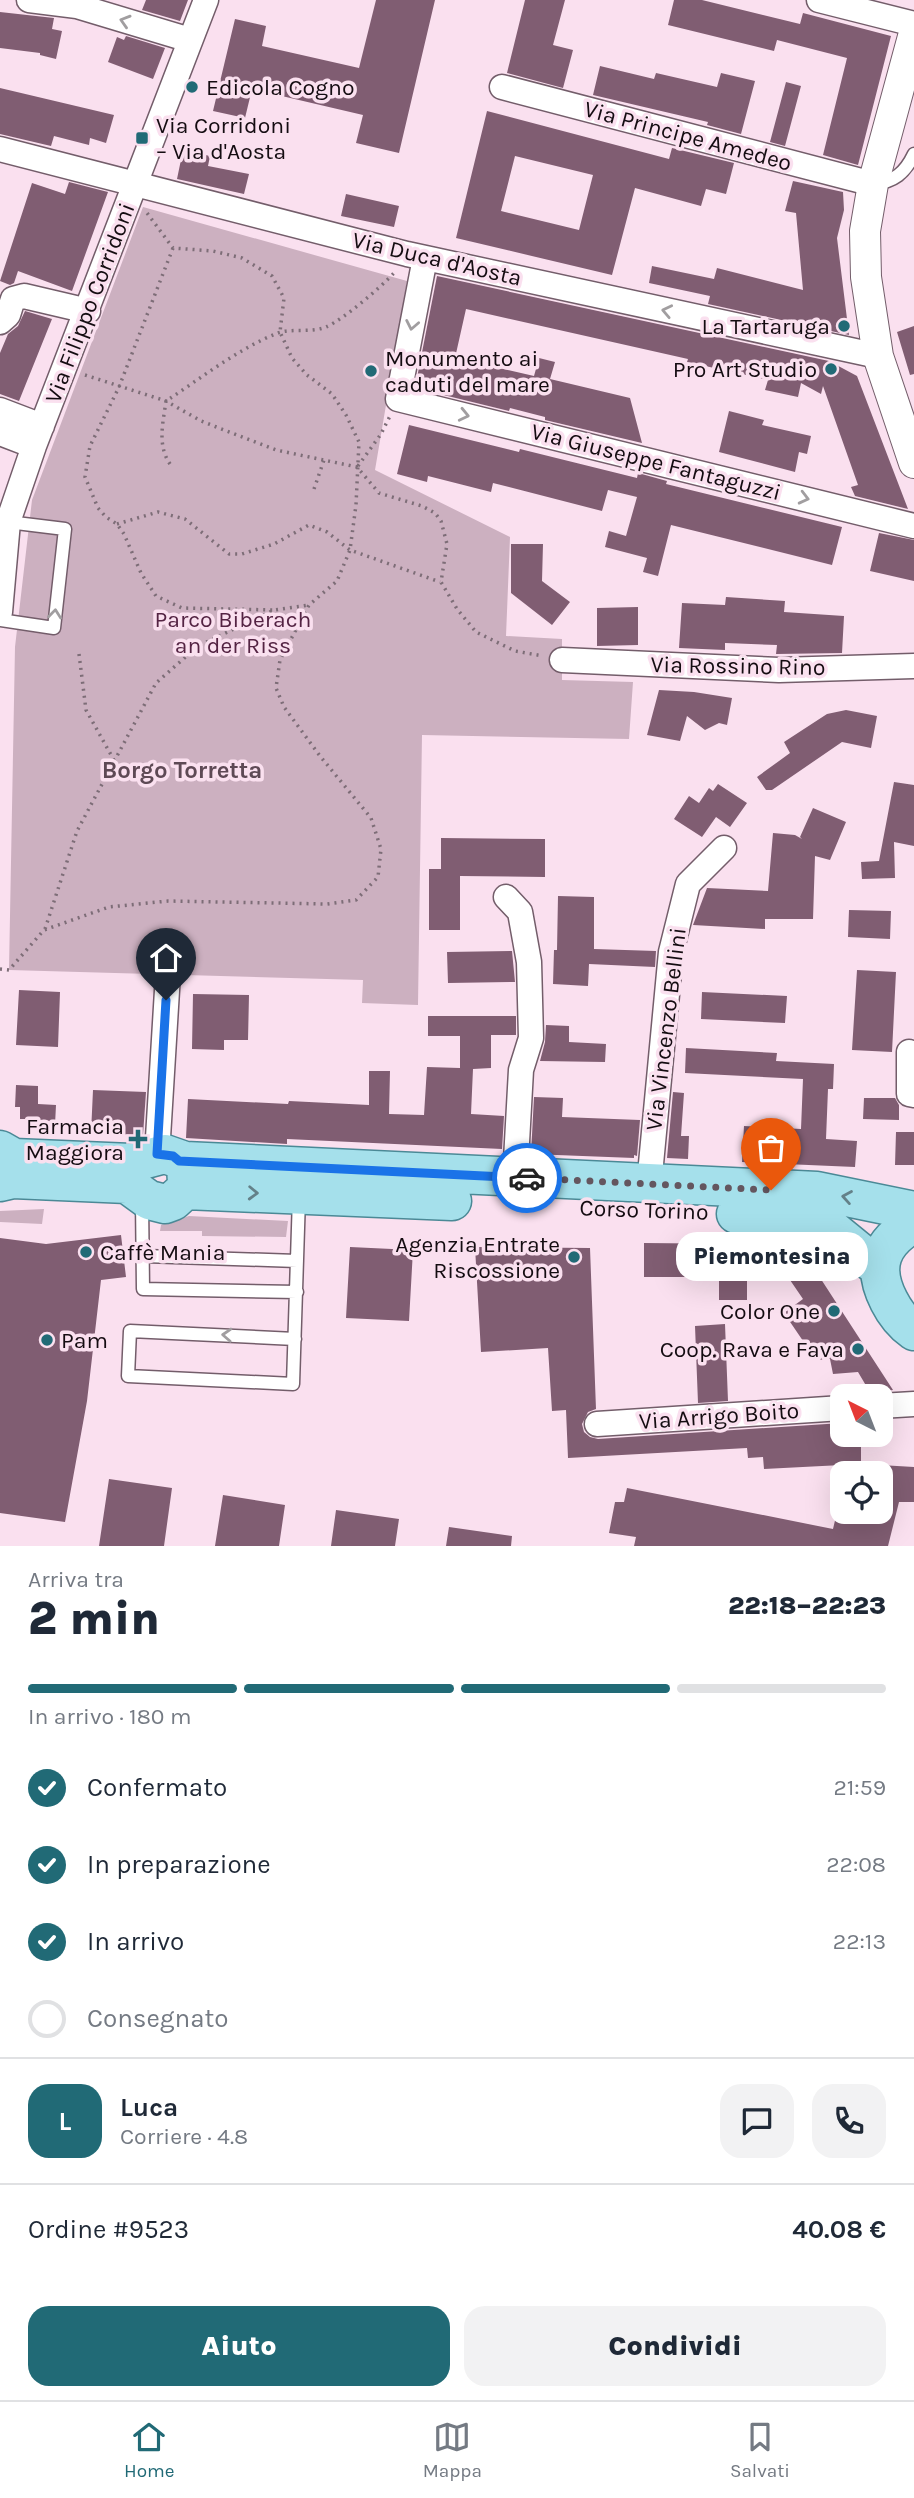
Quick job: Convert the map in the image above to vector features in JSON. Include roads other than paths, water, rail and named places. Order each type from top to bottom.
[{"type":"main road","name":"Corso Torino","points":[[0,1150],[15,1158],[131,1163],[176,1168],[514,1178],[817,1191],[914,1211]]},
{"type":"main road","name":"Corso Torino","points":[[176,1168],[299,1195],[775,1215],[830,1228],[879,1268]]},
{"type":"main road","name":"Corso Torino","points":[[0,1182],[13,1179],[127,1184],[142,1196],[165,1204],[173,1201],[176,1168]]},
{"type":"main road","points":[[913,1331],[895,1313],[882,1287],[879,1268],[885,1248],[901,1231],[914,1223]]},
{"type":"street","points":[[29,0],[77,6],[190,40]]},
{"type":"street","name":"Via Filippo Corridoni","points":[[0,612],[8,522],[38,436],[206,0]]},
{"type":"street","points":[[819,0],[914,24]]},
{"type":"street","points":[[914,33],[873,184],[865,231],[866,265],[878,356],[914,463]]},
{"type":"street","name":"Via Principe Amedeo","points":[[502,88],[873,184]]},
{"type":"street","name":"Via Duca d'Aosta","points":[[0,149],[133,193],[878,356]]},
{"type":"street","name":"Via Giuseppe Fantaguzzi","points":[[416,256],[398,399],[914,526]]},
{"type":"street","points":[[0,322],[8,315],[13,299],[24,296],[88,311]]},
{"type":"street","points":[[0,410],[38,436]]},
{"type":"street","points":[[0,433],[38,436]]},
{"type":"street","name":"Via Rossino Rino","points":[[562,660],[779,670],[914,666]]},
{"type":"street","name":"Via Vincenzo Bellini","points":[[649,1185],[671,952],[688,884],[724,848]]},
{"type":"street","points":[[506,897],[520,912],[529,962],[531,1038],[521,1070],[514,1178]]},
{"type":"street","points":[[168,974],[176,1168]]},
{"type":"street","points":[[909,1052],[909,1094],[914,1094]]},
{"type":"street","points":[[893,1405],[914,1404]]},
{"type":"street","name":"Via Arrigo Boito","points":[[597,1424],[830,1409]]},
{"type":"lane","points":[[873,184],[890,182],[908,168],[914,154]]},
{"type":"lane","points":[[0,620],[54,628],[65,529],[8,522]]},
{"type":"lane","points":[[295,1339],[130,1331],[128,1377],[293,1384],[295,1339],[297,1292],[298,1261],[299,1195]]},
{"type":"lane","points":[[142,1196],[143,1289],[297,1292]]},
{"type":"lane","points":[[144,1256],[298,1261]]},
{"type":"place","name":"Edicola Cogno","points":[[192,87]]},
{"type":"place","name":"Via Corridoni – Via d'Aosta","points":[[142,138]]},
{"type":"place","name":"La Tartaruga","points":[[844,326]]},
{"type":"place","name":"Pro Art Studio","points":[[831,369]]},
{"type":"place","name":"Monumento ai caduti del mare","points":[[371,371]]},
{"type":"place","name":"Farmacia Maggiora","points":[[138,1139]]},
{"type":"place","name":"Piemontesina","points":[[771,1190]]},
{"type":"place","name":"Caffè Mania","points":[[86,1252]]},
{"type":"place","name":"Agenzia Entrate Riscossione","points":[[574,1257]]},
{"type":"place","name":"Color One","points":[[834,1311]]},
{"type":"place","name":"Pam","points":[[47,1340]]},
{"type":"place","name":"Coop. Rava e Fava","points":[[858,1349]]},
{"type":"district","name":"Borgo Torretta","points":[[182,770]]},
{"type":"park label","name":"Parco Biberach an der Riss","points":[[233,632]]}]
